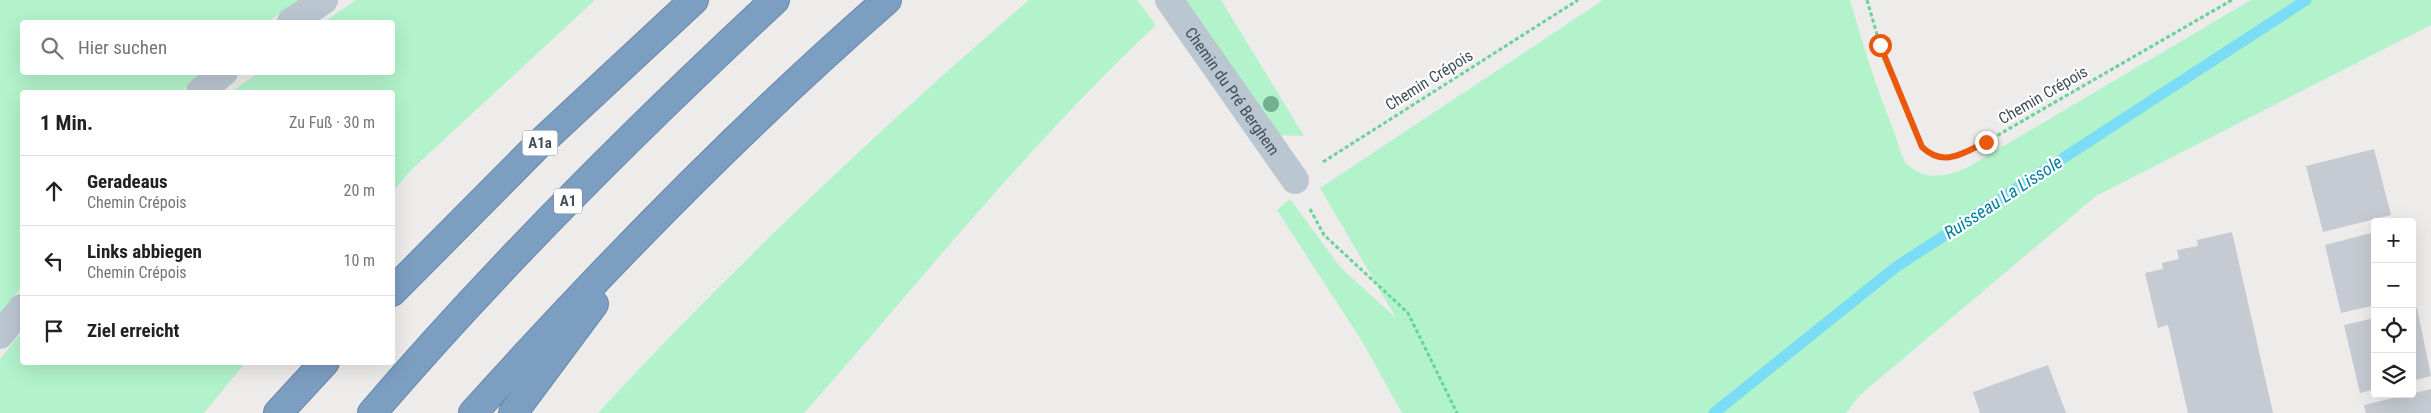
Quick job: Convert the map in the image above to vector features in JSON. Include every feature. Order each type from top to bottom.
[{"type":"highway","name":"A1a","points":[[395,289],[537,146],[694,0]]},
{"type":"highway","name":"A1","points":[[372,413],[512,259],[594,174],[661,107],[775,0]]},
{"type":"highway","points":[[473,413],[572,305],[664,210],[771,106],[886,0]]},
{"type":"highway","points":[[512,413],[664,210]]},
{"type":"highway","points":[[278,413],[322,365]]},
{"type":"street","points":[[294,20],[324,0]]},
{"type":"street","name":"Chemin du Pré Berghem","points":[[1170,1],[1295,180]]},
{"type":"street","points":[[202,90],[220,75]]},
{"type":"street","points":[[0,335],[20,310]]},
{"type":"path","name":"Chemin Crépois","points":[[1295,180],[1578,0]]},
{"type":"path","name":"Chemin Crépois","points":[[1867,0],[1880,45],[1922,147],[1931,156],[1943,158],[1954,157],[1986,142],[2232,0]]},
{"type":"path","points":[[1295,180],[1324,235],[1408,313],[1458,413]]},
{"type":"green space","points":[[0,0],[300,0],[270,20],[20,20],[20,75],[201,75],[183,90],[20,90],[20,289],[0,314]]},
{"type":"green space","points":[[356,0],[595,0],[410,171],[395,190],[395,90],[234,90],[255,75],[395,75],[395,20],[327,20]]},
{"type":"green space","points":[[1029,0],[1137,0],[1156,25],[1063,118],[1019,166],[804,413],[598,413],[701,305],[807,200]]},
{"type":"green space","points":[[1186,0],[1221,0],[1304,136],[1276,135],[1250,104]]},
{"type":"green space","points":[[1603,0],[1850,0],[1882,101],[1903,159],[1908,165],[1922,174],[1938,176],[1968,167],[2251,0],[2431,0],[2431,25],[2096,196],[1860,395],[1846,413],[1402,413],[1363,343],[1277,210],[1290,199],[1340,267],[1396,318],[1320,188]]},
{"type":"green space","points":[[20,334],[20,365],[243,365],[204,413],[0,413],[0,359]]},
{"type":"building","points":[[2374,149],[2391,215],[2371,218],[2371,220],[2323,232],[2306,166]]},
{"type":"building","points":[[2232,232],[2273,413],[2188,413],[2168,325],[2158,328],[2145,273],[2163,269],[2162,263],[2179,259],[2177,250],[2198,246],[2197,240]]},
{"type":"building","points":[[2371,233],[2371,306],[2341,313],[2325,245]]},
{"type":"building","points":[[2416,308],[2431,376],[2416,380],[2416,353]]},
{"type":"building","points":[[2371,319],[2371,390],[2360,393],[2344,325]]},
{"type":"building","points":[[2048,365],[2066,413],[1980,413],[1973,392]]},
{"type":"building","points":[[2431,389],[2431,413],[2366,413],[2364,405],[2393,398],[2416,398],[2416,393]]},
{"type":"waterway","name":"Ruisseau La Lissole","points":[[1714,413],[1896,267],[2306,0]]},
{"type":"route","points":[[1880,45],[1922,147],[1931,156],[1954,157],[1986,142]]}]
